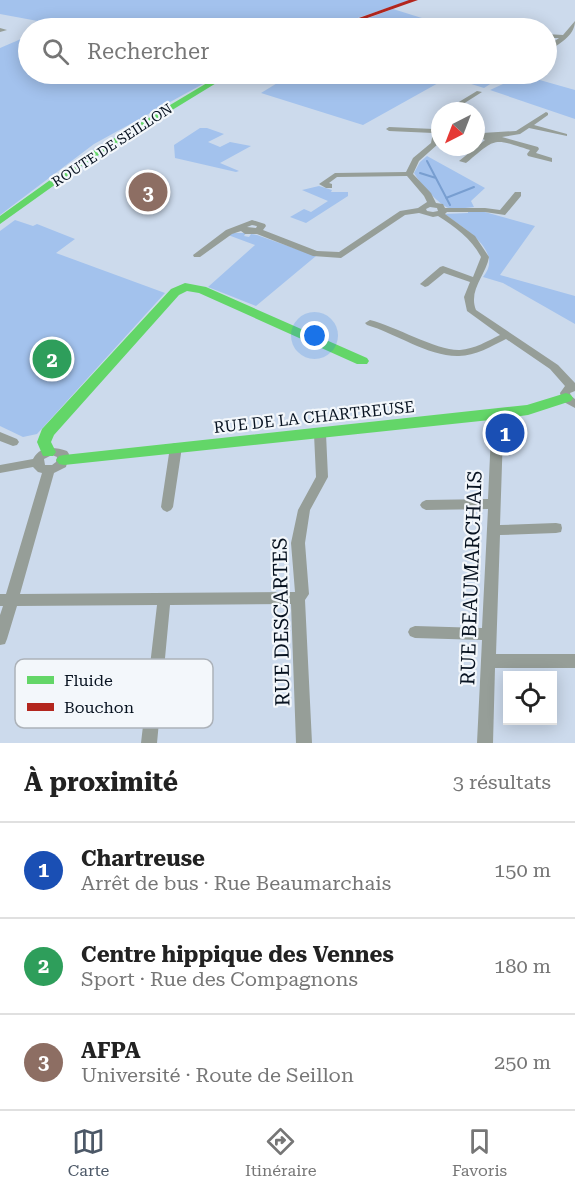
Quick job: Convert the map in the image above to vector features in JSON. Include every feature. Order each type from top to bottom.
[{"type":"street","points":[[363,18],[415,0]]},
{"type":"street","points":[[557,42],[565,37],[575,23]]},
{"type":"street","points":[[557,37],[565,37]]},
{"type":"street","name":"ROUTE DE SEILLON","points":[[0,220],[96,152],[210,84]]},
{"type":"street","points":[[460,102],[479,92]]},
{"type":"street","points":[[485,135],[518,133],[546,114]]},
{"type":"street","points":[[528,126],[565,135]]},
{"type":"street","points":[[389,129],[431,131]]},
{"type":"street","points":[[498,136],[535,149],[531,154],[549,160]]},
{"type":"street","points":[[409,174],[413,164],[431,147]]},
{"type":"street","points":[[463,161],[467,156]]},
{"type":"street","points":[[329,186],[323,184],[335,175],[409,174],[428,195],[433,205],[483,252],[485,263],[469,291],[467,303],[472,311],[554,367],[572,394]]},
{"type":"street","points":[[242,228],[248,232],[258,231],[316,254],[341,255],[403,213],[421,210],[430,215],[442,212],[485,210],[502,213],[518,194]]},
{"type":"street","points":[[421,210],[423,206],[433,205]]},
{"type":"street","points":[[197,255],[229,232],[242,228],[254,220],[262,226],[258,231]]},
{"type":"street","points":[[425,284],[443,269],[475,281]]},
{"type":"street","points":[[48,452],[44,442],[47,433],[175,292],[185,287],[202,290],[253,311],[362,361]]},
{"type":"street","points":[[369,323],[385,326],[444,350],[458,353],[482,347],[507,335]]},
{"type":"street","name":"RUE DE LA CHARTREUSE","points":[[64,460],[490,415],[528,410],[572,394]]},
{"type":"street","name":"RUE BEAUMARCHAIS","points":[[485,743],[497,434],[490,415]]},
{"type":"street","name":"RUE DESCARTES","points":[[304,743],[298,598],[302,594],[298,543],[304,510],[322,477],[320,434]]},
{"type":"street","points":[[0,436],[13,442]]},
{"type":"street","points":[[167,507],[176,447]]},
{"type":"street","points":[[0,469],[43,466],[59,467],[64,460],[61,452],[48,452],[40,456],[43,466],[6,600],[0,639]]},
{"type":"street","points":[[426,505],[493,504]]},
{"type":"street","points":[[493,530],[556,528]]},
{"type":"street","points":[[6,600],[298,598]]},
{"type":"street","points":[[158,659],[164,600]]},
{"type":"street","points":[[415,632],[488,634]]},
{"type":"street","points":[[487,661],[575,661]]},
{"type":"street","points":[[149,743],[151,728]]},
{"type":"shaded area","points":[[0,0],[411,0],[358,18],[22,18],[0,14]]},
{"type":"shaded area","points":[[393,9],[422,18],[368,18]]},
{"type":"shaded area","points":[[18,40],[18,84],[203,84],[94,144],[0,215],[0,48]]},
{"type":"shaded area","points":[[276,84],[436,84],[363,125],[261,93]]},
{"type":"shaded area","points":[[471,84],[490,84],[484,88]]},
{"type":"shaded area","points":[[503,84],[554,84],[575,90],[575,119],[490,90]]},
{"type":"shaded area","points":[[200,128],[224,134],[208,142],[220,147],[230,142],[251,146],[220,163],[239,171],[175,158],[174,145]]},
{"type":"shaded area","points":[[427,156],[485,188],[471,201],[474,207],[449,208],[430,193],[414,173],[420,162]]},
{"type":"shaded area","points":[[319,186],[332,190],[331,192],[348,192],[348,196],[306,223],[290,217],[304,209],[311,212],[328,201],[302,190]]},
{"type":"shaded area","points":[[468,211],[481,211],[535,226],[500,275],[575,296],[575,324],[503,283],[483,277],[489,258],[485,249],[471,233],[445,214],[468,213]]},
{"type":"shaded area","points":[[15,220],[33,226],[37,224],[75,239],[56,253],[165,293],[37,434],[23,437],[0,426],[0,231]]},
{"type":"shaded area","points":[[246,233],[244,236],[249,237],[251,234],[257,235],[316,256],[256,306],[208,287],[255,245],[228,235]]},
{"type":"waterway","points":[[427,161],[436,178]]},
{"type":"waterway","points":[[420,173],[436,178]]},
{"type":"waterway","points":[[436,178],[446,198]]},
{"type":"waterway","points":[[446,198],[474,187]]},
{"type":"waterway","points":[[446,198],[450,205]]},
{"type":"traffic: fast","points":[[0,221],[81,162],[210,84]]},
{"type":"traffic: fast","points":[[48,452],[44,442],[47,433],[175,292],[185,287],[202,290],[362,361]]},
{"type":"traffic: fast","points":[[64,460],[490,415],[528,410],[566,398]]},
{"type":"traffic: jam","points":[[363,18],[415,0]]},
{"type":"place","name":"AFPA","points":[[148,192]]},
{"type":"place","name":"Centre hippique des Vennes","points":[[52,359]]},
{"type":"place","name":"Chartreuse","points":[[505,433]]}]
